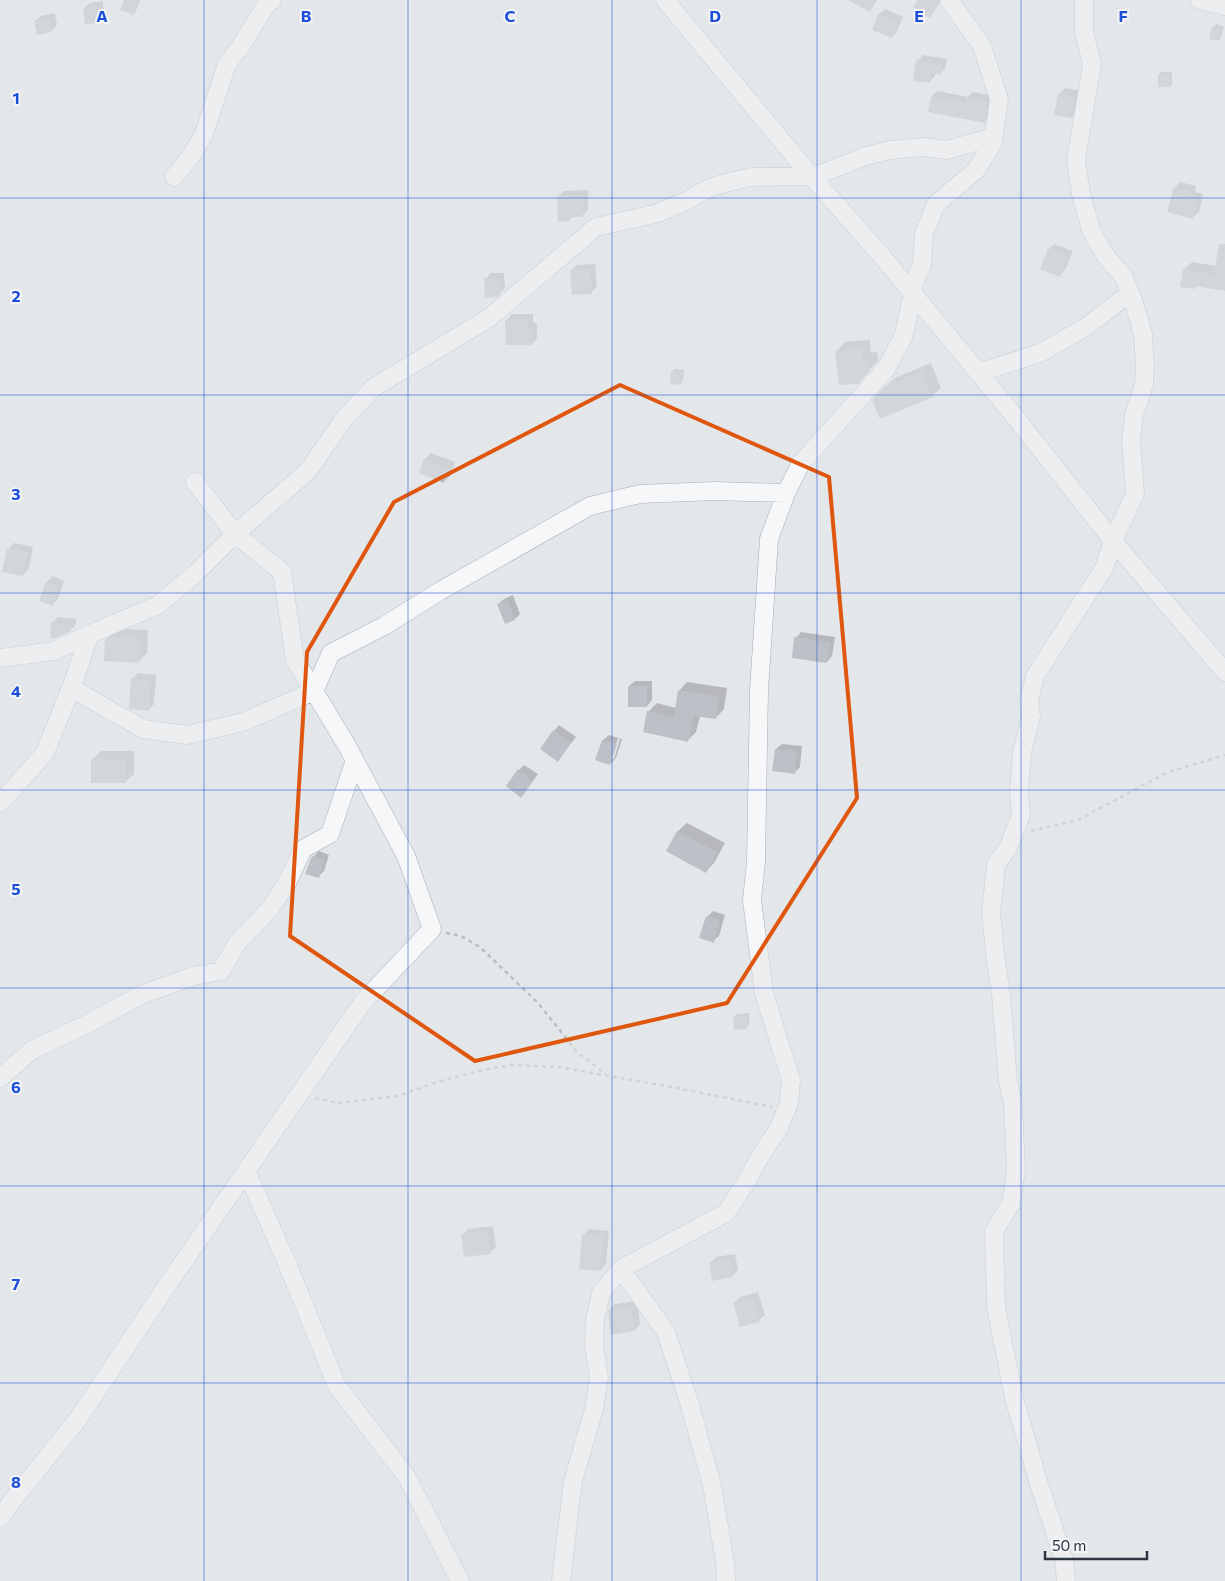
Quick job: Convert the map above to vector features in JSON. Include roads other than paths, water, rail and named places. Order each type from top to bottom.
[{"type":"street","points":[[174,177],[191,156],[204,134],[227,64],[265,7],[272,0]]},
{"type":"street","points":[[665,0],[811,176],[913,294],[1016,418],[1113,541],[1225,672]]},
{"type":"street","points":[[561,1581],[573,1481],[594,1409],[599,1377],[594,1346],[595,1319],[601,1293],[621,1269],[726,1212],[779,1128],[789,1102],[791,1080],[764,993],[752,900],[756,862],[759,690],[769,539],[786,493],[801,463],[886,369],[903,337],[914,283],[922,265],[924,233],[936,204],[976,170],[993,143],[999,99],[982,46],[948,0]]},
{"type":"street","points":[[1066,1581],[1064,1560],[1014,1398],[996,1307],[994,1232],[1011,1204],[1016,1170],[1013,1103],[1008,1082],[1001,994],[991,914],[996,865],[1009,846],[1021,815],[1022,752],[1031,716],[1030,701],[1035,676],[1104,568],[1113,541],[1135,494],[1131,440],[1134,415],[1144,384],[1143,334],[1124,277],[1105,255],[1091,230],[1081,194],[1076,160],[1092,64],[1084,32],[1084,0]]},
{"type":"street","points":[[1200,0],[1225,6]]},
{"type":"street","points":[[0,658],[54,651],[158,605],[195,574],[235,534],[308,471],[344,419],[373,388],[489,318],[596,227],[658,213],[684,202],[709,188],[729,182],[752,177],[811,176],[866,156],[891,150],[923,147],[946,150],[994,137]]},
{"type":"street","points":[[978,373],[1040,353],[1086,327],[1130,293]]},
{"type":"street","points":[[0,1518],[78,1418],[363,1002],[432,929],[406,856],[355,760],[296,660],[282,572],[235,534],[195,482]]},
{"type":"street","points":[[71,688],[143,729],[187,735],[243,722],[314,691],[332,653],[384,626],[440,591],[590,506],[640,494],[714,491],[786,493]]},
{"type":"street","points":[[0,803],[45,753],[90,634]]},
{"type":"street","points":[[0,1078],[32,1050],[87,1024],[142,994],[194,976],[221,971],[237,943],[269,910],[287,883],[303,849],[330,834],[355,760]]},
{"type":"street","points":[[246,1171],[284,1256],[337,1386],[407,1477],[460,1581]]},
{"type":"street","points":[[621,1269],[666,1332],[675,1358],[712,1485],[726,1562],[726,1581]]}]
